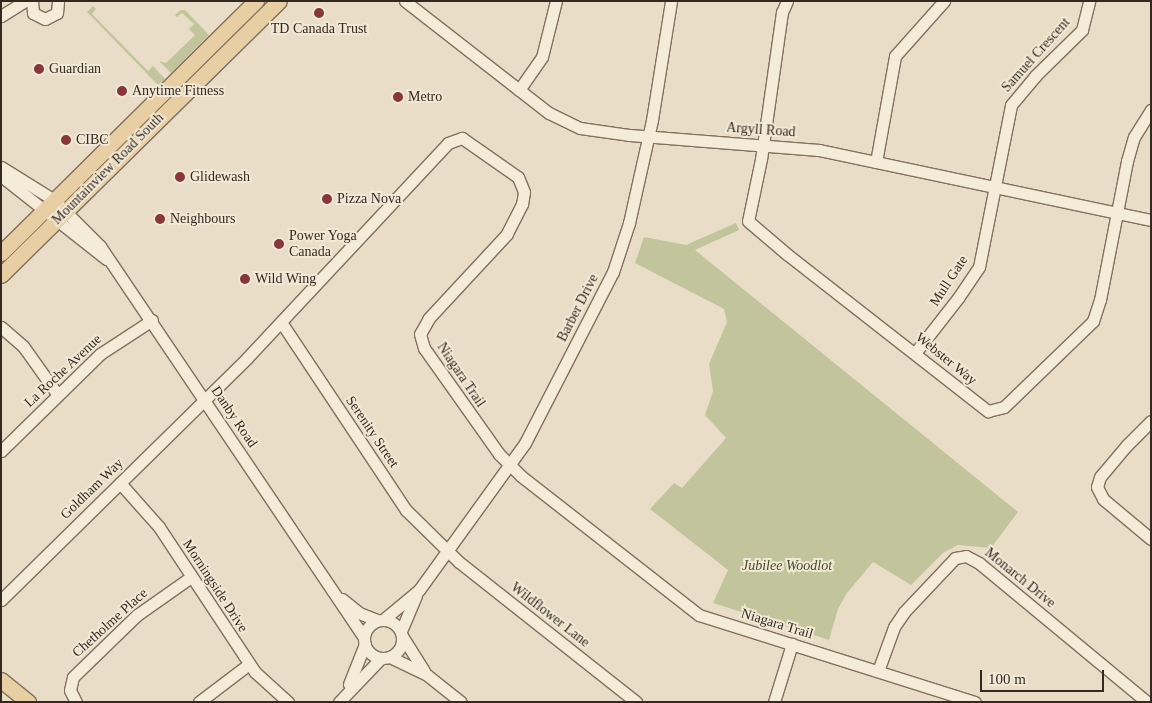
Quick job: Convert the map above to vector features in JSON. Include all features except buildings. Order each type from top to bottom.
[{"type":"main road","name":"Mountainview Road South","points":[[1,253],[256,1]]},
{"type":"main road","name":"Mountainview Road South","points":[[1,275],[279,1]]},
{"type":"main road","points":[[1,680],[28,702]]},
{"type":"street","points":[[1,16],[25,1]]},
{"type":"street","points":[[32,1],[33,12],[45,19],[57,13],[58,1]]},
{"type":"street","name":"Argyll Road","points":[[405,1],[549,113],[580,128],[647,137],[807,148],[1151,220]]},
{"type":"street","points":[[519,90],[542,57],[556,1]]},
{"type":"street","name":"Barber Drive","points":[[402,634],[419,590],[510,465],[537,424],[616,265],[629,223],[672,1]]},
{"type":"street","name":"Webster Way","points":[[787,1],[782,12],[763,146],[748,221],[752,227],[915,353],[982,408],[988,411],[999,410],[1093,321],[1100,300],[1119,213]]},
{"type":"street","points":[[876,162],[895,56],[944,1]]},
{"type":"street","name":"Samuel Crescent","points":[[996,188],[1011,105],[1035,76],[1082,30],[1089,1]]},
{"type":"street","points":[[1119,213],[1127,161],[1134,137],[1151,110]]},
{"type":"street","name":"Niagara Trail","points":[[204,400],[281,322],[448,143],[456,138],[468,140],[518,177],[523,183],[522,204],[507,234],[429,318],[420,334],[424,348],[468,413],[510,465],[699,615],[976,702]]},
{"type":"street","name":"Danby Road","points":[[1,167],[62,215],[93,251],[108,260],[152,320],[364,641]]},
{"type":"street","name":"Danby Road","points":[[1,176],[50,205]]},
{"type":"street","name":"Mull Gate","points":[[915,353],[958,298],[979,267],[996,188]]},
{"type":"street","name":"La Roche Avenue","points":[[1,451],[100,354],[152,320]]},
{"type":"street","name":"Serenity Street","points":[[281,322],[401,504],[447,552]]},
{"type":"street","points":[[1,327],[23,346],[58,395]]},
{"type":"street","name":"Goldham Way","points":[[1,600],[204,400]]},
{"type":"street","points":[[1151,421],[1126,446],[1100,477],[1097,487],[1103,499],[1151,539]]},
{"type":"street","name":"Morningside Drive","points":[[120,483],[159,528],[249,664],[288,702]]},
{"type":"street","name":"Wildflower Lane","points":[[447,552],[636,702]]},
{"type":"street","name":"Monarch Drive","points":[[878,671],[890,635],[904,612],[955,558],[966,556],[979,563],[1147,702]]},
{"type":"street","name":"Chetholme Place","points":[[76,702],[70,690],[73,677],[137,615],[191,577]]},
{"type":"street","name":"Barber Drive","points":[[381,620],[419,590]]},
{"type":"street","name":"Danby Road","points":[[333,592],[359,613],[381,620]]},
{"type":"street","points":[[341,699],[368,627],[381,620],[394,623],[427,675]]},
{"type":"street","points":[[341,699],[386,657],[401,646],[402,634]]},
{"type":"street","points":[[364,641],[371,654],[386,657],[427,675],[461,702]]},
{"type":"street","points":[[774,702],[792,644]]},
{"type":"street","points":[[199,702],[249,664]]},
{"type":"green space","points":[[93,6],[96,9],[92,14],[148,71],[153,66],[165,79],[158,85],[87,12]]},
{"type":"green space","points":[[181,10],[185,10],[209,35],[171,73],[159,61],[166,63],[195,35],[189,29],[194,24],[182,13],[177,17],[175,15]]},
{"type":"green space","name":"Jubilee Woodlot","points":[[736,223],[739,230],[695,250],[1018,512],[991,548],[958,545],[943,553],[911,585],[873,562],[847,593],[838,609],[829,640],[713,603],[728,570],[650,509],[674,483],[682,488],[726,438],[705,415],[713,391],[709,364],[727,322],[724,309],[635,263],[644,237],[686,245]]},
{"type":"place","name":"TD Canada Trust","points":[[319,13]]},
{"type":"place","name":"Guardian","points":[[39,69]]},
{"type":"place","name":"Anytime Fitness","points":[[122,91]]},
{"type":"place","name":"Metro","points":[[398,97]]},
{"type":"place","name":"CIBC","points":[[66,140]]},
{"type":"place","name":"Glidewash","points":[[180,177]]},
{"type":"place","name":"Pizza Nova","points":[[327,199]]},
{"type":"place","name":"Neighbours","points":[[160,219]]},
{"type":"place","name":"Power Yoga Canada","points":[[279,244]]},
{"type":"place","name":"Wild Wing","points":[[245,279]]}]
